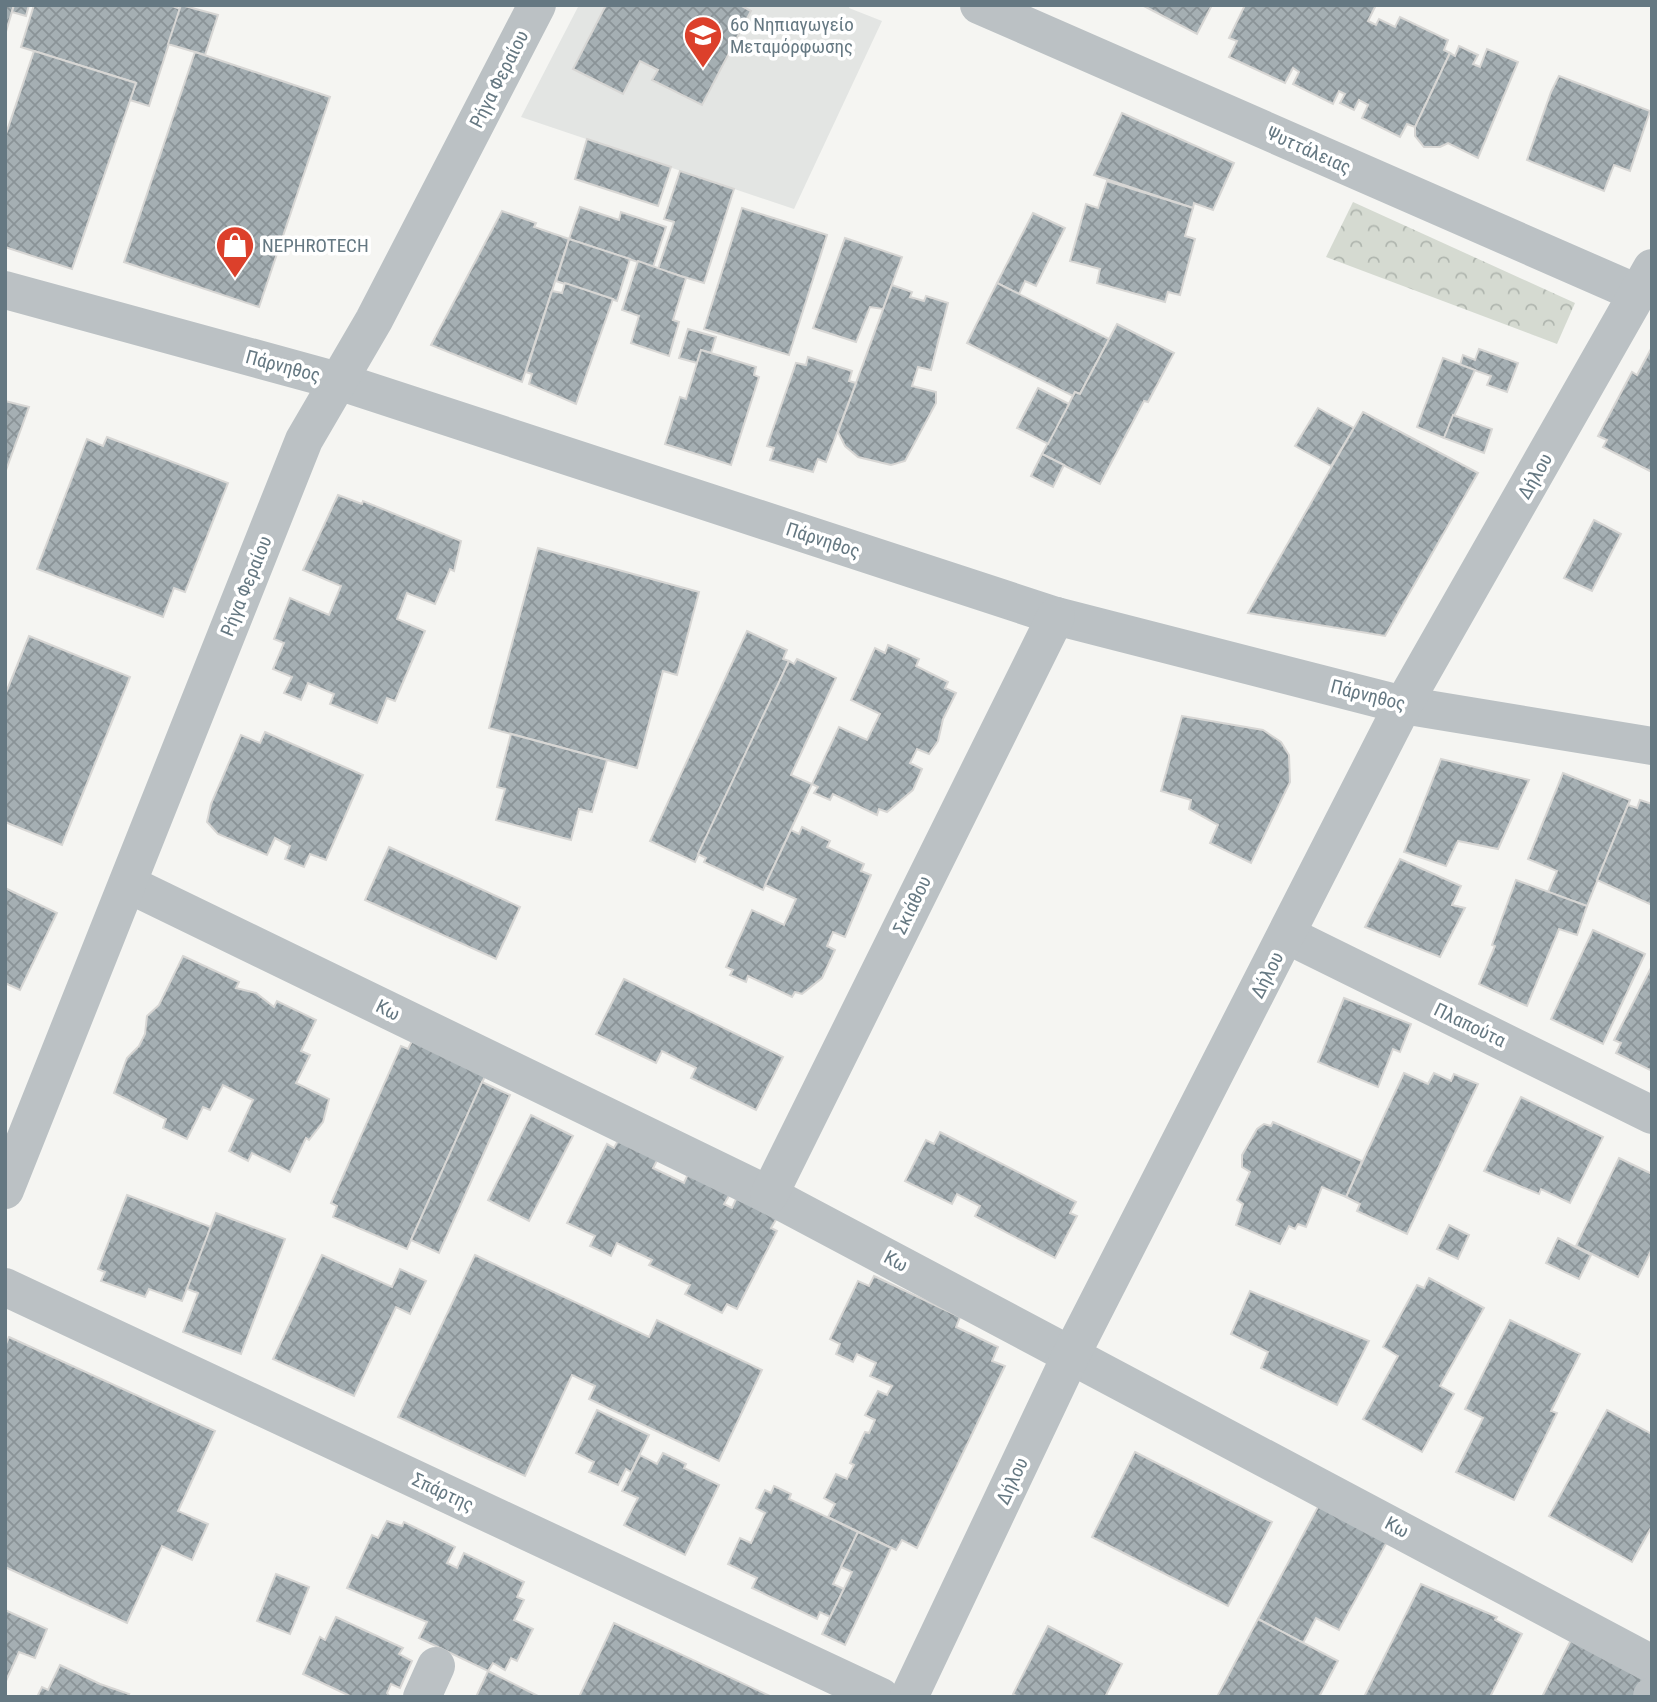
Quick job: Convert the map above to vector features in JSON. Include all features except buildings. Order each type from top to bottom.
[{"type":"street","name":"Ρήγα Φεραίου","points":[[5,1190],[304,440],[374,320],[537,5]]},
{"type":"street","name":"Ψυττάλειας","points":[[979,5],[1645,281]]},
{"type":"street","name":"Δήλου","points":[[909,1697],[1072,1353],[1403,705],[1645,281]]},
{"type":"street","name":"Πάρνηθος","points":[[5,290],[338,381],[1055,616],[1403,705],[1652,746]]},
{"type":"street","name":"Σκιάθου","points":[[769,1195],[1055,616]]},
{"type":"street","name":"Κω","points":[[128,884],[769,1195],[1072,1353],[1652,1664]]},
{"type":"street","name":"Πλαπούτα","points":[[1287,935],[1652,1115]]},
{"type":"street","name":"Σπάρτης","points":[[5,1287],[881,1697]]},
{"type":"shaded area","name":"6ο Νηπιαγωγείο Μεταμόρφωσης","points":[[579,5],[850,5],[849,8],[882,21],[794,209],[521,117]]},
{"type":"green space","points":[[1353,202],[1575,303],[1557,344],[1326,257]]},
{"type":"place","name":"6ο Νηπιαγωγείο Μεταμόρφωσης","points":[[703,69]]},
{"type":"place","name":"NEPHROTECH","points":[[235,279]]}]
